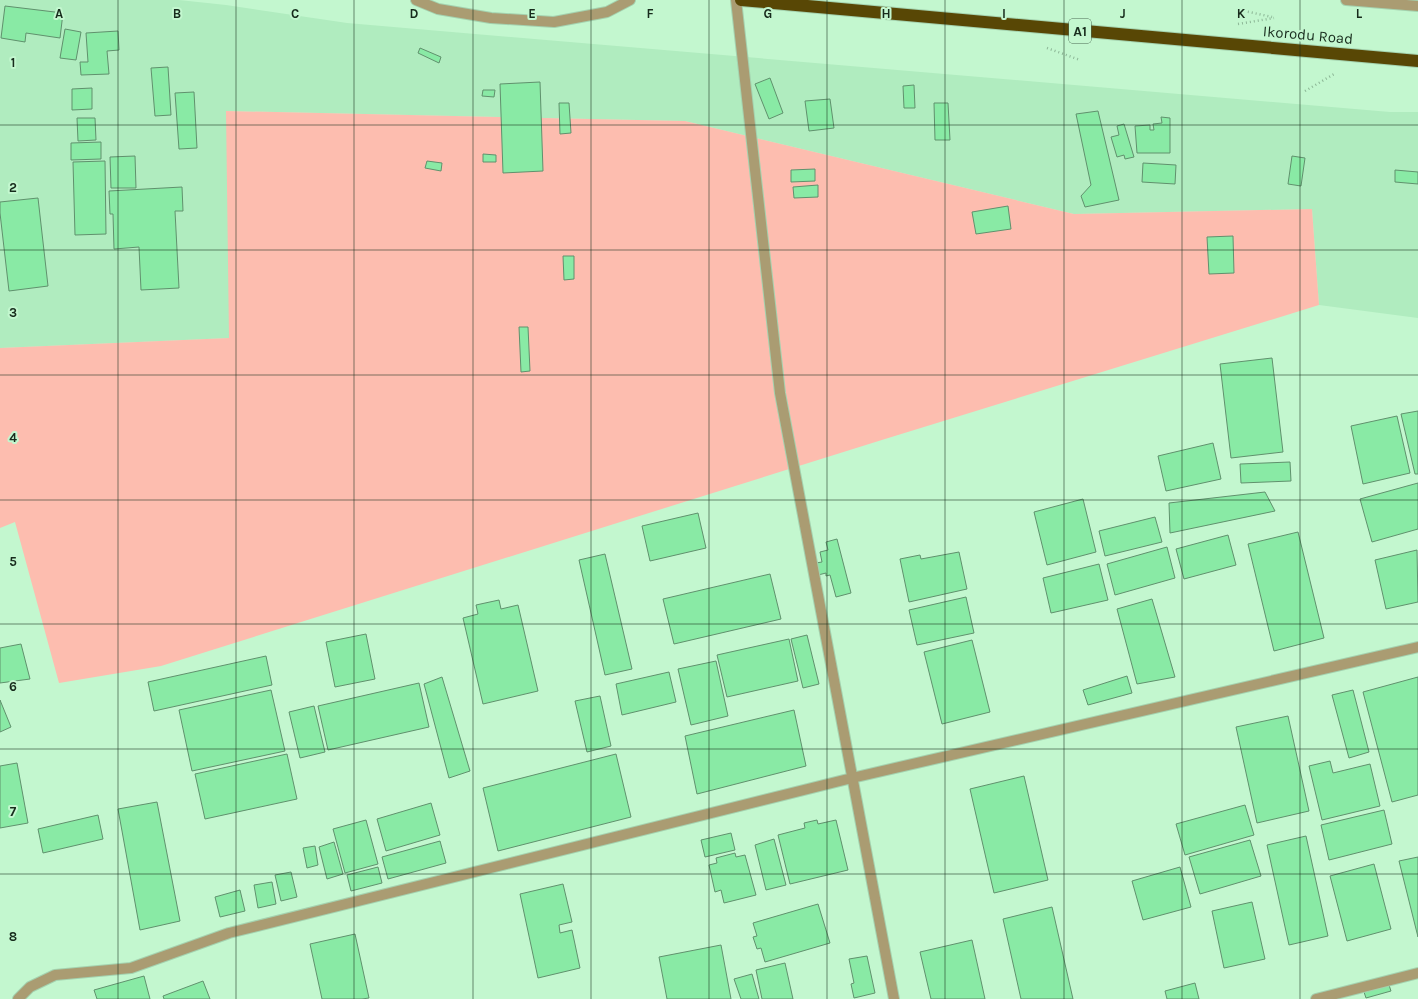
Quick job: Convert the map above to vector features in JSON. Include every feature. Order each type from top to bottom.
[{"type":"highway","name":"Ikorodu Road","points":[[742,0],[1418,61]]},
{"type":"street","points":[[416,0],[438,9],[491,18],[554,22],[607,12],[630,0]]},
{"type":"street","points":[[736,0],[780,393],[894,999]]},
{"type":"street","points":[[1346,0],[1418,6]]},
{"type":"street","points":[[18,999],[30,987],[55,975],[131,968],[229,933],[852,778],[1418,647]]},
{"type":"street","points":[[1316,999],[1418,973]]},
{"type":"path","points":[[1238,24],[1274,18],[1240,10]]},
{"type":"shaded area","points":[[0,0],[179,0],[226,5],[347,23],[1390,112],[1418,112],[1418,318],[1319,305],[1312,209],[1074,214],[685,121],[227,111],[230,338],[0,348]]},
{"type":"shaded area","points":[[226,111],[685,121],[1074,214],[1312,209],[1319,305],[885,439],[161,666],[59,683],[15,522],[0,528],[0,348],[229,338]]},
{"type":"building","points":[[5,6],[63,13],[60,38],[26,33],[25,42],[1,38]]},
{"type":"building","points":[[65,29],[81,32],[76,60],[60,58]]},
{"type":"building","points":[[118,31],[119,50],[107,51],[109,74],[81,75],[80,62],[88,62],[86,33]]},
{"type":"building","points":[[420,48],[441,57],[439,63],[418,53]]},
{"type":"building","points":[[168,67],[171,115],[155,116],[151,68]]},
{"type":"building","points":[[770,78],[783,113],[769,119],[755,84]]},
{"type":"building","points":[[540,82],[543,171],[503,173],[500,84]]},
{"type":"building","points":[[914,85],[915,108],[904,108],[903,86]]},
{"type":"building","points":[[92,88],[92,109],[72,110],[72,89]]},
{"type":"building","points":[[483,90],[495,90],[494,97],[482,96]]},
{"type":"building","points":[[194,92],[197,148],[179,149],[175,93]]},
{"type":"building","points":[[830,99],[834,128],[809,131],[805,101]]},
{"type":"building","points":[[559,103],[569,103],[571,133],[560,134]]},
{"type":"building","points":[[934,103],[948,103],[950,140],[935,140]]},
{"type":"building","points":[[1098,111],[1119,200],[1085,207],[1081,196],[1091,185],[1076,114]]},
{"type":"building","points":[[1161,117],[1170,118],[1170,153],[1137,153],[1135,126],[1150,125],[1150,130],[1154,130],[1153,124],[1162,123]]},
{"type":"building","points":[[77,118],[95,118],[96,140],[78,141]]},
{"type":"building","points":[[1124,124],[1134,157],[1125,159],[1124,155],[1117,157],[1111,137],[1119,135],[1117,126]]},
{"type":"building","points":[[101,142],[101,159],[71,160],[71,143]]},
{"type":"building","points":[[483,154],[496,155],[496,162],[483,162]]},
{"type":"building","points":[[135,156],[136,188],[111,188],[110,157]]},
{"type":"building","points":[[1292,156],[1305,158],[1301,186],[1288,184]]},
{"type":"building","points":[[105,161],[106,234],[75,235],[73,162]]},
{"type":"building","points":[[427,161],[442,163],[441,171],[425,168]]},
{"type":"building","points":[[1143,163],[1176,165],[1175,184],[1142,182]]},
{"type":"building","points":[[815,169],[815,181],[791,182],[791,170]]},
{"type":"building","points":[[1395,170],[1418,172],[1418,184],[1395,182]]},
{"type":"building","points":[[818,185],[818,197],[794,198],[793,187]]},
{"type":"building","points":[[182,187],[183,211],[175,211],[179,288],[141,290],[139,247],[114,249],[113,214],[110,214],[109,191]]},
{"type":"building","points":[[38,198],[48,286],[9,291],[0,202]]},
{"type":"building","points":[[1008,206],[1011,229],[976,234],[972,212]]},
{"type":"building","points":[[1233,236],[1234,273],[1209,274],[1207,237]]},
{"type":"building","points":[[563,256],[574,256],[574,279],[564,280]]},
{"type":"building","points":[[519,327],[528,327],[530,371],[521,372]]},
{"type":"building","points":[[1272,358],[1283,452],[1231,458],[1220,364]]},
{"type":"building","points":[[1418,411],[1418,474],[1415,474],[1401,414]]},
{"type":"building","points":[[1397,416],[1410,473],[1363,484],[1351,426]]},
{"type":"building","points":[[1213,443],[1221,479],[1166,491],[1158,456]]},
{"type":"building","points":[[1290,462],[1291,481],[1241,483],[1240,464]]},
{"type":"building","points":[[1418,483],[1418,529],[1372,542],[1360,499]]},
{"type":"building","points":[[1265,492],[1275,511],[1170,533],[1169,503]]},
{"type":"building","points":[[1083,499],[1096,552],[1047,565],[1034,512]]},
{"type":"building","points":[[698,513],[706,548],[650,561],[642,526]]},
{"type":"building","points":[[1155,517],[1162,542],[1105,556],[1099,531]]},
{"type":"building","points":[[1298,532],[1324,638],[1274,651],[1248,544]]},
{"type":"building","points":[[1228,535],[1236,565],[1184,579],[1176,549]]},
{"type":"building","points":[[837,539],[851,593],[836,597],[830,575],[826,576],[826,573],[818,575],[816,563],[822,562],[820,552],[828,550],[826,542]]},
{"type":"building","points":[[1167,547],[1175,578],[1115,595],[1107,564]]},
{"type":"building","points":[[1417,550],[1418,602],[1386,609],[1375,560]]},
{"type":"building","points":[[959,552],[967,589],[909,602],[900,559],[920,555],[921,559]]},
{"type":"building","points":[[605,554],[632,669],[605,675],[579,560]]},
{"type":"building","points":[[1099,564],[1108,600],[1051,613],[1043,578]]},
{"type":"building","points":[[770,574],[781,619],[674,644],[663,599]]},
{"type":"building","points":[[966,597],[974,633],[917,645],[909,610]]},
{"type":"building","points":[[1152,599],[1175,677],[1137,684],[1117,609]]},
{"type":"building","points":[[499,600],[501,609],[518,605],[538,691],[483,704],[463,618],[478,614],[476,605]]},
{"type":"building","points":[[366,634],[375,679],[335,687],[326,642]]},
{"type":"building","points":[[807,635],[819,684],[803,688],[791,639]]},
{"type":"building","points":[[789,639],[798,681],[727,697],[717,655]]},
{"type":"building","points":[[972,640],[990,712],[942,724],[924,652]]},
{"type":"building","points":[[21,644],[30,679],[0,683],[0,648]]},
{"type":"building","points":[[266,656],[272,685],[154,711],[148,682]]},
{"type":"building","points":[[716,661],[728,716],[691,725],[678,669]]},
{"type":"building","points":[[669,672],[676,702],[622,715],[616,684]]},
{"type":"building","points":[[1127,676],[1132,693],[1088,705],[1083,690]]},
{"type":"building","points":[[442,677],[470,771],[449,778],[424,684]]},
{"type":"building","points":[[1418,677],[1418,795],[1392,802],[1363,692]]},
{"type":"building","points":[[419,683],[429,727],[328,750],[318,706]]},
{"type":"building","points":[[271,690],[285,751],[192,771],[179,710]]},
{"type":"building","points":[[1353,690],[1369,752],[1349,758],[1332,695]]},
{"type":"building","points":[[600,696],[611,746],[587,752],[575,701]]},
{"type":"building","points":[[0,700],[11,727],[0,732]]},
{"type":"building","points":[[314,706],[325,752],[300,758],[289,712]]},
{"type":"building","points":[[794,710],[806,766],[697,794],[685,736]]},
{"type":"building","points":[[1288,716],[1309,811],[1257,823],[1236,727]]},
{"type":"building","points":[[287,754],[297,799],[205,819],[195,774]]},
{"type":"building","points":[[616,754],[631,817],[498,851],[483,788]]},
{"type":"building","points":[[1330,761],[1333,773],[1370,764],[1380,806],[1322,820],[1309,766]]},
{"type":"building","points":[[17,763],[28,823],[0,828],[0,766]]},
{"type":"building","points":[[1024,776],[1048,880],[994,893],[970,789]]},
{"type":"building","points":[[157,802],[180,921],[140,930],[118,809]]},
{"type":"building","points":[[431,803],[440,835],[386,851],[377,819]]},
{"type":"building","points":[[1245,805],[1254,835],[1185,855],[1176,824]]},
{"type":"building","points":[[1384,810],[1392,844],[1329,860],[1321,825]]},
{"type":"building","points":[[98,815],[103,839],[43,853],[38,829]]},
{"type":"building","points":[[366,820],[378,864],[345,873],[333,829]]},
{"type":"building","points":[[817,820],[818,824],[836,820],[848,870],[790,884],[778,835],[805,828],[804,823]]},
{"type":"building","points":[[731,833],[735,850],[705,857],[701,840]]},
{"type":"building","points":[[1306,836],[1328,936],[1289,945],[1267,845]]},
{"type":"building","points":[[774,839],[786,885],[766,890],[755,845]]},
{"type":"building","points":[[1250,840],[1261,876],[1200,894],[1189,857]]},
{"type":"building","points":[[440,841],[446,863],[388,879],[382,857]]},
{"type":"building","points":[[334,842],[343,874],[327,879],[319,847]]},
{"type":"building","points":[[315,846],[318,865],[307,868],[303,848]]},
{"type":"building","points":[[735,853],[736,857],[745,855],[756,895],[724,903],[721,890],[715,892],[709,865],[717,863],[716,858]]},
{"type":"building","points":[[1418,857],[1418,937],[1399,861]]},
{"type":"building","points":[[1374,864],[1391,929],[1347,941],[1330,876]]},
{"type":"building","points":[[378,867],[382,883],[351,891],[347,875]]},
{"type":"building","points":[[1180,867],[1191,907],[1143,920],[1132,881]]},
{"type":"building","points":[[291,872],[297,897],[281,901],[275,875]]},
{"type":"building","points":[[272,882],[276,904],[258,908],[254,885]]},
{"type":"building","points":[[563,884],[572,922],[559,925],[560,933],[572,930],[580,968],[538,978],[520,894]]},
{"type":"building","points":[[240,890],[245,911],[220,917],[215,897]]},
{"type":"building","points":[[1252,902],[1265,959],[1224,968],[1212,911]]},
{"type":"building","points":[[818,904],[830,943],[765,962],[761,948],[757,949],[753,937],[757,936],[753,923]]},
{"type":"building","points":[[1052,907],[1073,999],[1021,999],[1003,919]]},
{"type":"building","points":[[355,934],[369,998],[322,999],[310,944]]},
{"type":"building","points":[[972,940],[985,999],[931,999],[920,952]]},
{"type":"building","points":[[721,945],[731,999],[667,999],[659,957]]},
{"type":"building","points":[[867,956],[875,993],[854,998],[851,984],[854,983],[849,959]]},
{"type":"building","points":[[785,963],[793,999],[762,999],[756,970]]},
{"type":"building","points":[[752,974],[759,999],[741,999],[734,979]]},
{"type":"building","points":[[144,976],[150,999],[97,999],[94,990]]},
{"type":"building","points":[[203,981],[210,999],[164,999],[163,996]]},
{"type":"building","points":[[1195,983],[1199,999],[1167,999],[1165,991]]},
{"type":"building","points":[[1389,985],[1391,991],[1366,998],[1364,992]]}]
